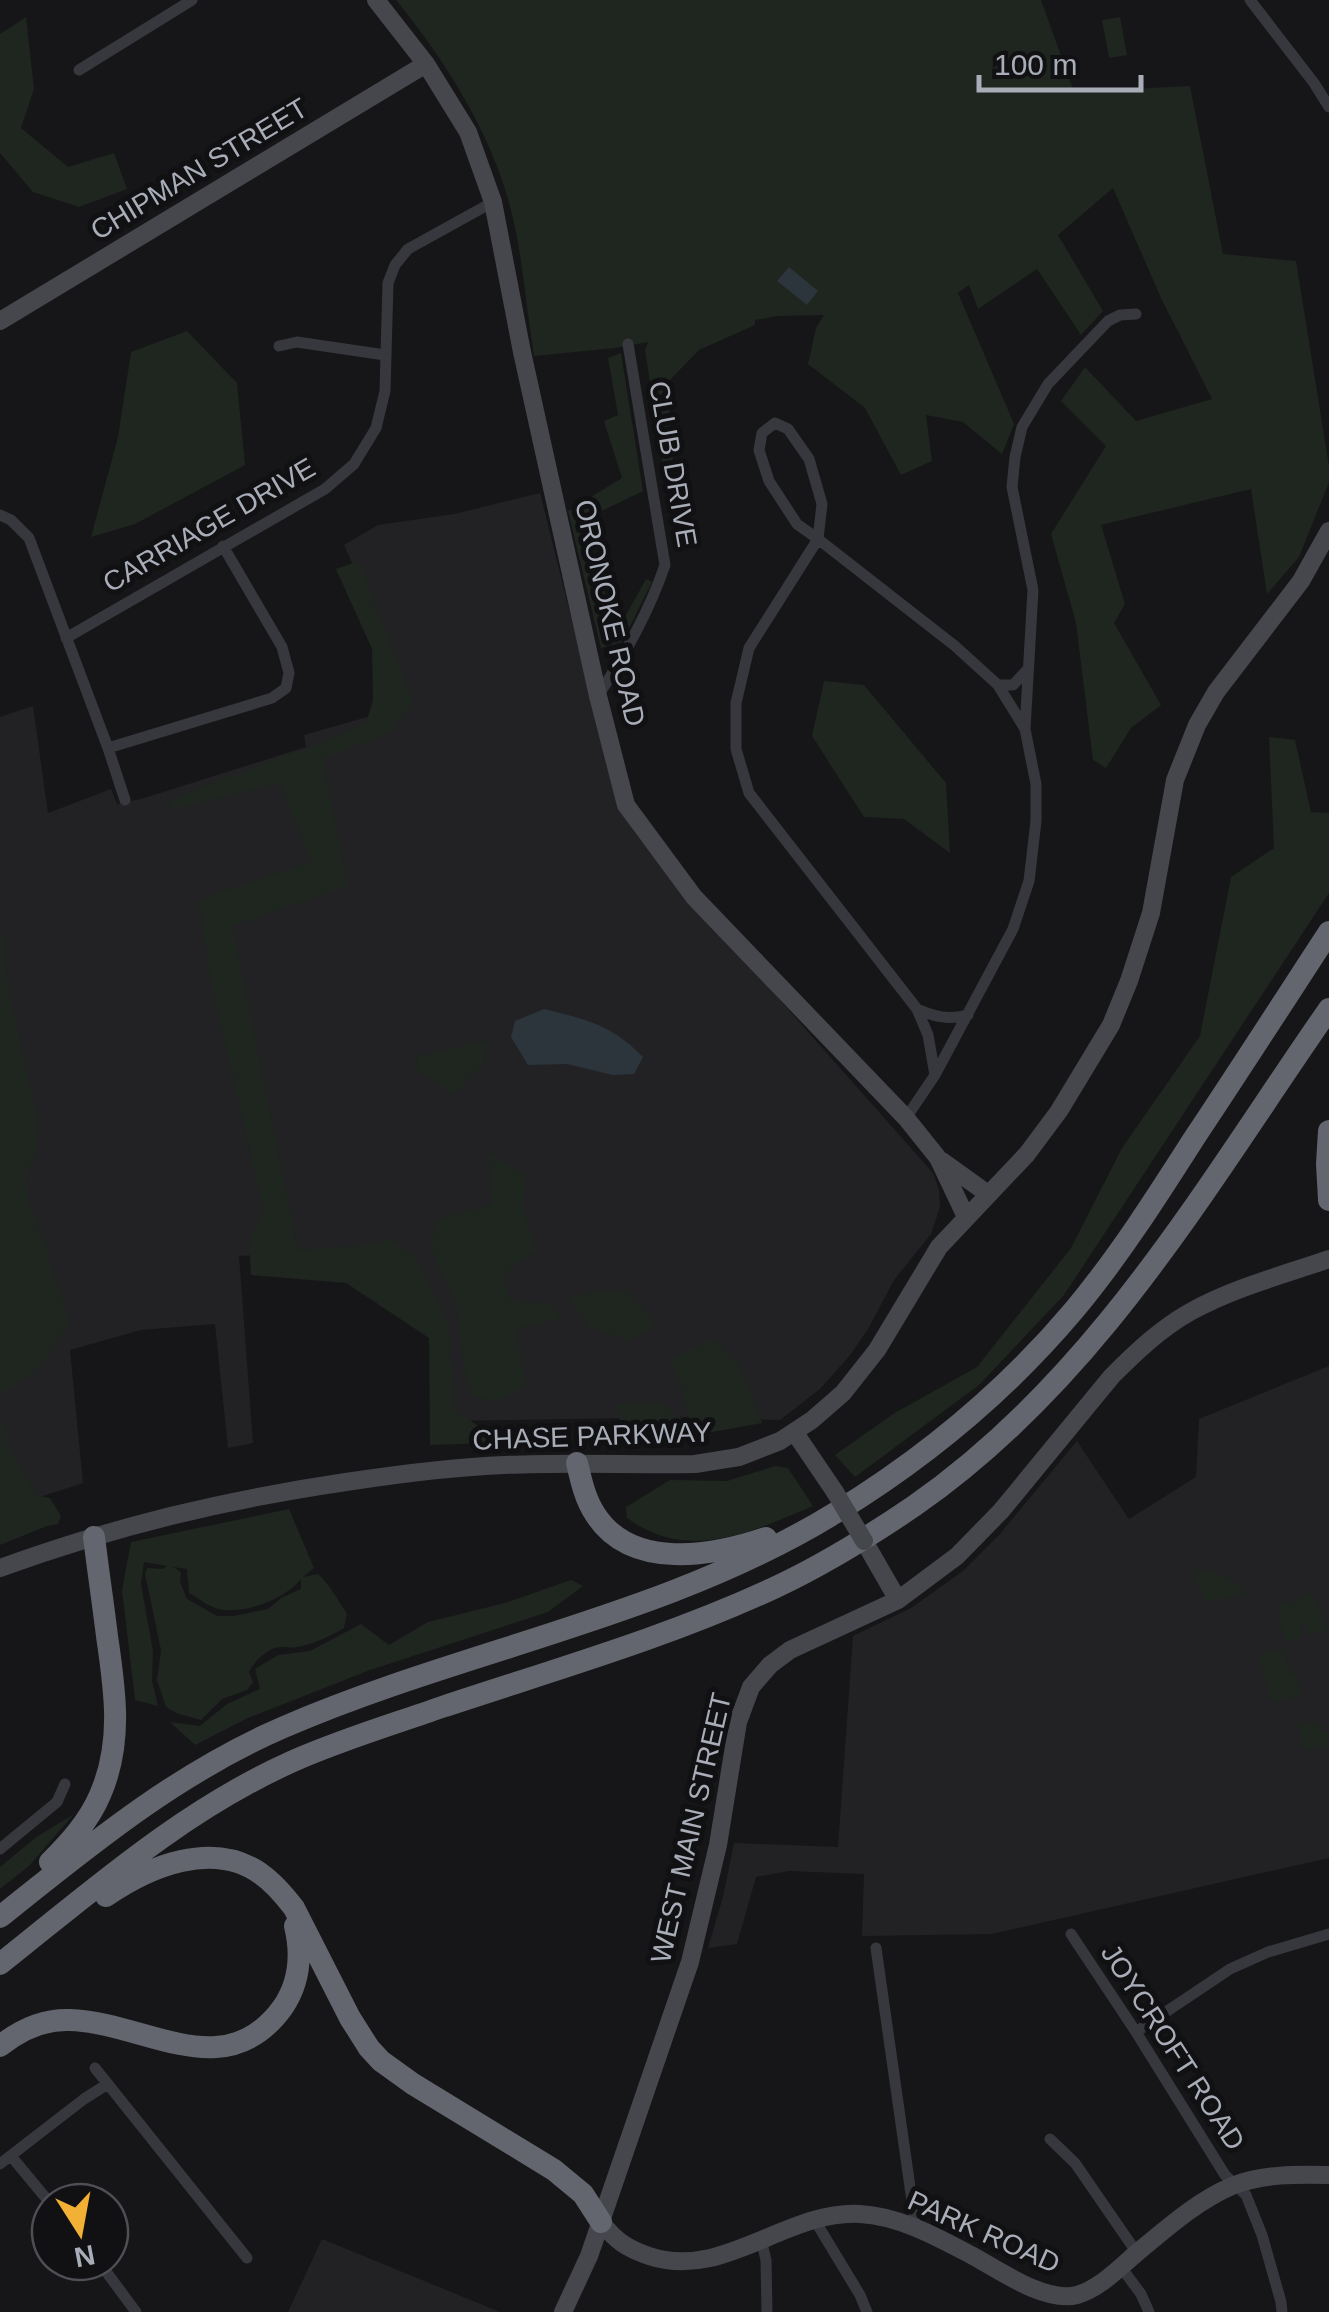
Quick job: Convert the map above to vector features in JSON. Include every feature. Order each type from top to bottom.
[{"type":"highway","points":[[0,1914],[131,1814],[238,1748],[354,1699],[703,1579],[797,1535],[864,1495],[933,1446],[994,1394],[1049,1339],[1092,1288],[1329,932]]},
{"type":"highway","points":[[0,1968],[154,1842],[255,1780],[347,1740],[741,1603],[813,1569],[918,1503],[1018,1421],[1102,1332],[1162,1252],[1329,1009]]},
{"type":"highway","points":[[1329,1132],[1329,1200]]},
{"type":"highway","points":[[578,1463],[588,1502],[603,1525],[644,1549],[679,1556],[714,1552],[773,1536],[899,1471]]},
{"type":"highway","points":[[0,1914],[81,1828],[110,1768],[116,1735],[115,1697],[94,1536]]},
{"type":"highway","points":[[0,1968],[152,1870],[207,1858],[242,1864],[261,1874],[294,1908],[350,2018],[381,2061],[554,2170],[584,2194],[601,2222]]},
{"type":"highway","points":[[0,2046],[27,2028],[56,2020],[88,2022],[190,2047],[222,2047],[252,2036],[286,2001],[300,1960],[290,1911],[281,1894],[261,1874]]},
{"type":"main road","name":"ORONOKE ROAD","points":[[376,0],[426,64],[468,132],[493,202],[522,352],[626,805],[694,897],[906,1118],[938,1158],[966,1216]]},
{"type":"main road","name":"CHIPMAN STREET","points":[[0,321],[426,64]]},
{"type":"main road","name":"CHASE PARKWAY","points":[[0,1568],[168,1515],[284,1492],[429,1471],[502,1465],[718,1462],[760,1450],[795,1433],[857,1376],[877,1350],[928,1263],[966,1216],[1039,1139],[1077,1083],[1111,1025],[1129,982],[1151,912],[1174,780],[1196,725],[1216,692],[1301,581],[1329,531]]},
{"type":"main road","name":"ORONOKE ROAD","points":[[938,1158],[988,1194]]},
{"type":"main road","points":[[795,1433],[898,1600],[976,1538],[1112,1376],[1150,1340],[1214,1300],[1329,1259]]},
{"type":"main road","name":"WEST MAIN STREET","points":[[563,2312],[586,2264],[698,1935],[718,1846],[738,1722],[747,1694],[764,1670],[790,1650],[898,1600]]},
{"type":"main road","name":"PARK ROAD","points":[[601,2222],[622,2245],[677,2262],[718,2256],[814,2219],[859,2214],[882,2217],[916,2228],[1052,2295],[1070,2296],[1086,2291],[1196,2206],[1235,2185],[1284,2176],[1329,2175]]},
{"type":"street","points":[[79,70],[192,0]]},
{"type":"street","points":[[1250,0],[1329,107]]},
{"type":"street","name":"CARRIAGE DRIVE","points":[[66,638],[326,489],[354,464],[376,428],[385,391],[388,283],[395,265],[408,249],[493,202]]},
{"type":"street","points":[[906,1118],[935,1075],[1013,930],[1029,881],[1036,820],[1036,784],[1025,730],[1033,590],[1012,488],[1022,427],[1048,384],[1108,321],[1136,314]]},
{"type":"street","points":[[279,346],[297,342],[386,355]]},
{"type":"street","name":"CLUB DRIVE","points":[[598,696],[630,647],[665,565],[628,344]]},
{"type":"street","points":[[935,1075],[928,1035],[918,1009],[749,793],[736,749],[736,703],[749,648],[818,539],[822,504],[809,458],[788,429],[775,423],[762,433],[759,450],[769,482],[797,524],[818,539],[955,646],[998,686],[1025,730]]},
{"type":"street","points":[[0,515],[11,520],[28,538],[124,800]]},
{"type":"street","points":[[108,748],[272,698],[286,688],[289,673],[282,647],[222,546]]},
{"type":"street","points":[[998,686],[1012,685],[1028,670]]},
{"type":"street","points":[[918,1009],[938,1018],[968,1016]]},
{"type":"street","points":[[0,1849],[57,1802],[65,1784]]},
{"type":"street","name":"JOYCROFT ROAD","points":[[1071,1934],[1226,2175],[1246,2195],[1262,2236],[1282,2312]]},
{"type":"street","points":[[1136,2032],[1230,1969],[1268,1952],[1329,1934]]},
{"type":"street","points":[[876,1948],[916,2228]]},
{"type":"street","points":[[95,2068],[248,2258]]},
{"type":"street","points":[[30,2184],[5,2160],[106,2085]]},
{"type":"street","points":[[1050,2138],[1075,2163],[1136,2253]]},
{"type":"street","points":[[814,2219],[867,2312]]},
{"type":"street","points":[[761,2240],[766,2260],[767,2312]]},
{"type":"street","points":[[1121,2266],[1149,2312]]},
{"type":"street","points":[[113,2282],[136,2312]]},
{"type":"shaded area","points":[[396,0],[1041,0],[1074,92],[1190,86],[1223,254],[1296,261],[1329,466],[1329,482],[1299,557],[1267,594],[1251,489],[1101,525],[1125,604],[1114,623],[1161,705],[1131,728],[1106,768],[1093,760],[1076,623],[1051,534],[1106,446],[1061,401],[1085,367],[1136,421],[1212,399],[1161,298],[1113,188],[1058,235],[1103,311],[1081,335],[1037,269],[978,309],[969,285],[958,293],[1014,424],[1002,454],[963,422],[926,415],[932,461],[901,475],[865,408],[808,364],[816,328],[824,315],[778,316],[755,320],[755,325],[699,350],[667,383],[673,463],[665,479],[645,350],[648,342],[534,356],[515,228],[503,182],[465,99]]},
{"type":"shaded area","points":[[26,17],[34,89],[21,128],[68,167],[114,153],[127,189],[79,207],[33,192],[0,153],[0,34]]},
{"type":"shaded area","points":[[1120,17],[1127,55],[1109,58],[1102,20]]},
{"type":"shaded area","points":[[789,267],[818,291],[807,305],[777,281]]},
{"type":"shaded area","points":[[187,331],[237,383],[245,465],[135,524],[91,537],[118,437],[131,352]]},
{"type":"shaded area","points":[[621,353],[643,491],[585,519],[613,624],[626,615],[646,579],[652,582],[622,642],[601,648],[568,511],[622,478],[604,421],[618,415],[608,358]]},
{"type":"shaded area","points":[[540,493],[582,661],[635,833],[933,1173],[940,1207],[931,1234],[894,1280],[851,1354],[820,1389],[780,1420],[689,1417],[450,1421],[448,1324],[287,1253],[239,1256],[253,1443],[228,1448],[215,1324],[141,1330],[70,1350],[83,1483],[0,1510],[0,717],[33,706],[48,813],[111,789],[117,804],[141,799],[306,747],[304,735],[388,711],[393,680],[344,545],[378,525],[454,514]]},
{"type":"shaded area","points":[[359,561],[413,702],[389,733],[323,759],[348,887],[232,926],[298,1250],[377,1244],[390,1238],[417,1259],[448,1324],[455,1411],[488,1432],[518,1442],[430,1445],[429,1338],[346,1283],[251,1275],[249,1244],[263,1208],[211,981],[199,900],[311,861],[280,783],[171,810],[168,800],[366,723],[373,700],[372,649],[336,569]]},
{"type":"shaded area","points":[[824,681],[864,685],[946,783],[950,853],[904,819],[864,817],[812,736]]},
{"type":"shaded area","points":[[1269,737],[1295,740],[1311,812],[1329,813],[1329,893],[1064,1295],[979,1385],[855,1477],[835,1455],[893,1414],[977,1367],[1071,1248],[1122,1148],[1200,1036],[1231,877],[1274,848]]},
{"type":"shaded area","points":[[0,931],[6,939],[10,997],[38,1120],[35,1156],[26,1174],[29,1206],[47,1246],[69,1323],[38,1369],[0,1396]]},
{"type":"shaded area","points":[[544,1009],[586,1020],[620,1037],[643,1057],[634,1074],[613,1075],[567,1064],[528,1065],[511,1037],[515,1021]]},
{"type":"shaded area","points":[[490,1040],[481,1066],[453,1096],[416,1067],[418,1056]]},
{"type":"shaded area","points":[[488,1151],[525,1175],[523,1210],[537,1251],[504,1274],[510,1300],[552,1304],[560,1319],[516,1328],[526,1386],[494,1400],[473,1395],[466,1377],[456,1304],[431,1248],[436,1220],[492,1204]]},
{"type":"shaded area","points":[[627,1291],[651,1318],[654,1328],[626,1340],[589,1327],[570,1299],[592,1292]]},
{"type":"shaded area","points":[[713,1339],[739,1363],[762,1423],[674,1439],[622,1429],[616,1405],[658,1402],[691,1425],[670,1358]]},
{"type":"shaded area","points":[[1329,1366],[1329,1858],[991,1934],[862,1936],[864,1874],[789,1871],[756,1877],[737,1944],[708,1948],[734,1843],[838,1847],[853,1636],[911,1608],[963,1571],[999,1535],[1077,1441],[1129,1519],[1196,1477],[1199,1419]]},
{"type":"shaded area","points":[[0,1416],[7,1444],[33,1491],[50,1498],[61,1516],[58,1524],[0,1545]]},
{"type":"shaded area","points":[[775,1466],[788,1468],[813,1506],[743,1533],[697,1541],[674,1539],[627,1518],[626,1507],[670,1480],[727,1481]]},
{"type":"shaded area","points":[[289,1509],[314,1568],[303,1577],[318,1574],[326,1583],[347,1614],[344,1628],[309,1644],[266,1652],[249,1672],[253,1682],[247,1690],[222,1699],[201,1720],[176,1713],[166,1707],[157,1680],[161,1650],[145,1574],[147,1568],[167,1566],[144,1562],[141,1584],[158,1706],[135,1700],[122,1590],[131,1542]],"holes":[[[173,1567],[187,1569],[189,1593],[219,1609],[240,1610],[263,1604],[301,1579],[301,1589],[268,1609],[217,1616],[187,1599],[180,1582],[181,1572]]]},
{"type":"shaded area","points":[[1191,1568],[1222,1576],[1247,1595],[1205,1602]]},
{"type":"shaded area","points":[[571,1580],[583,1586],[548,1612],[370,1670],[248,1718],[195,1745],[170,1722],[200,1726],[227,1704],[260,1689],[255,1669],[278,1655],[310,1651],[361,1624],[389,1645],[428,1622],[505,1603]]},
{"type":"shaded area","points":[[1311,1591],[1328,1630],[1308,1635],[1303,1625],[1299,1626],[1301,1638],[1284,1641],[1277,1604]]},
{"type":"shaded area","points":[[1285,1650],[1289,1674],[1297,1673],[1300,1696],[1272,1703],[1259,1658],[1264,1652]]},
{"type":"shaded area","points":[[1298,1723],[1317,1723],[1322,1732],[1329,1731],[1329,1746],[1303,1751]]},
{"type":"shaded area","points":[[74,1814],[30,1865],[0,1889],[0,1867],[35,1838]]},
{"type":"shaded area","points":[[322,2239],[500,2312],[288,2312]]}]
